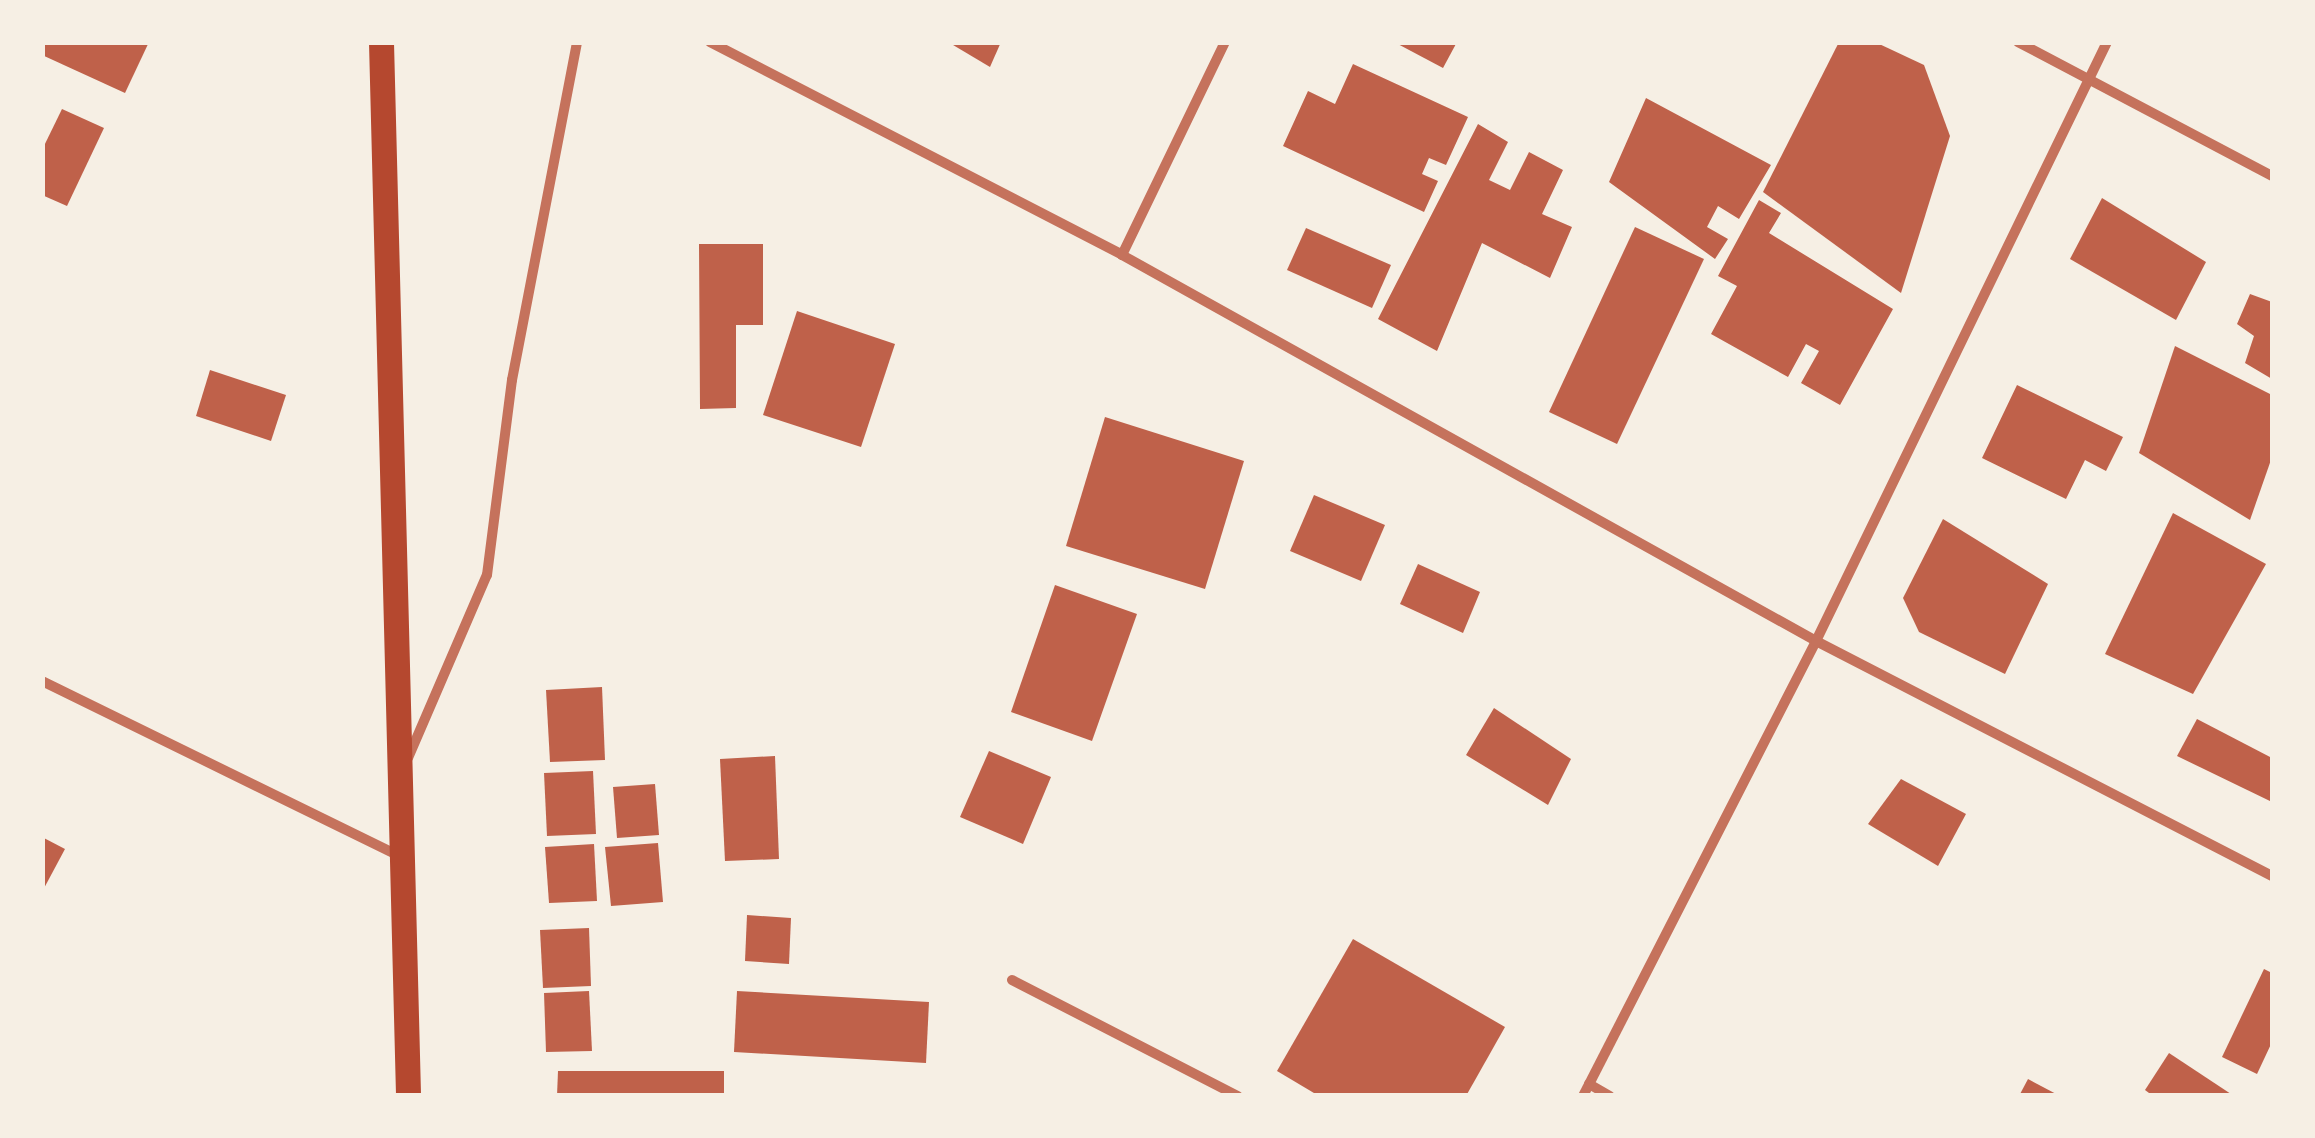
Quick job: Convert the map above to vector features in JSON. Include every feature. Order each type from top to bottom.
[{"type":"main road","points":[[381,42],[408,1096]]},
{"type":"street","points":[[400,777],[487,575],[512,380],[577,42]]},
{"type":"street","points":[[710,42],[1122,256],[1816,641],[2272,876]]},
{"type":"street","points":[[1122,256],[1225,42]]},
{"type":"street","points":[[2018,42],[2272,176]]},
{"type":"street","points":[[1583,1096],[1816,641],[2107,42]]},
{"type":"street","points":[[42,680],[401,856]]},
{"type":"street","points":[[1012,980],[1238,1096]]},
{"type":"street","points":[[1589,1084],[1610,1096]]},
{"type":"building","points":[[42,42],[149,42],[125,93],[42,55]]},
{"type":"building","points":[[948,42],[1001,42],[990,67]]},
{"type":"building","points":[[1394,42],[1457,42],[1443,68]]},
{"type":"building","points":[[1839,42],[1875,42],[1924,65],[1950,136],[1901,293],[1763,192]]},
{"type":"building","points":[[1353,64],[1468,117],[1446,165],[1429,158],[1422,174],[1438,181],[1424,212],[1283,146],[1308,91],[1335,104]]},
{"type":"building","points":[[1646,98],[1771,165],[1739,219],[1718,206],[1707,227],[1728,239],[1715,259],[1609,182]]},
{"type":"building","points":[[62,109],[104,128],[67,206],[42,195],[42,150]]},
{"type":"building","points":[[1478,124],[1508,142],[1489,180],[1510,190],[1529,152],[1563,170],[1542,214],[1572,227],[1550,278],[1482,243],[1437,351],[1378,319]]},
{"type":"building","points":[[2102,198],[2206,262],[2176,320],[2070,259]]},
{"type":"building","points":[[1759,200],[1781,213],[1769,233],[1893,309],[1840,405],[1801,383],[1819,351],[1806,344],[1788,377],[1711,334],[1737,286],[1718,276]]},
{"type":"building","points":[[1635,227],[1704,259],[1617,444],[1549,412]]},
{"type":"building","points":[[1306,228],[1391,265],[1372,308],[1287,270]]},
{"type":"building","points":[[699,244],[763,244],[763,325],[736,325],[736,408],[700,409]]},
{"type":"building","points":[[2250,294],[2272,302],[2272,379],[2245,363],[2254,336],[2237,324]]},
{"type":"building","points":[[797,311],[895,344],[861,447],[763,415]]},
{"type":"building","points":[[2175,346],[2272,395],[2272,457],[2250,520],[2139,453]]},
{"type":"building","points":[[210,370],[286,395],[271,441],[196,416]]},
{"type":"building","points":[[2017,385],[2123,437],[2106,471],[2085,460],[2066,499],[1982,458]]},
{"type":"building","points":[[1105,417],[1244,461],[1205,589],[1066,546]]},
{"type":"building","points":[[1314,495],[1385,525],[1361,581],[1290,551]]},
{"type":"building","points":[[2173,513],[2266,564],[2193,694],[2105,654]]},
{"type":"building","points":[[1943,519],[2048,584],[2005,674],[1919,632],[1903,598]]},
{"type":"building","points":[[1418,564],[1480,592],[1463,633],[1400,604]]},
{"type":"building","points":[[1055,585],[1137,614],[1092,741],[1011,712]]},
{"type":"building","points":[[602,687],[605,760],[550,762],[546,690]]},
{"type":"building","points":[[1494,708],[1571,759],[1548,805],[1466,755]]},
{"type":"building","points":[[2197,719],[2272,758],[2272,802],[2177,756]]},
{"type":"building","points":[[989,751],[1051,777],[1023,844],[960,817]]},
{"type":"building","points":[[775,756],[779,859],[725,861],[720,759]]},
{"type":"building","points":[[593,771],[596,834],[547,836],[544,773]]},
{"type":"building","points":[[1901,779],[1966,814],[1938,866],[1868,824]]},
{"type":"building","points":[[655,784],[659,835],[617,838],[613,787]]},
{"type":"building","points":[[42,837],[65,849],[42,892]]},
{"type":"building","points":[[658,843],[663,902],[611,906],[605,847]]},
{"type":"building","points":[[594,844],[597,901],[549,903],[545,847]]},
{"type":"building","points":[[747,915],[791,918],[789,964],[745,961]]},
{"type":"building","points":[[589,928],[591,986],[543,988],[540,930]]},
{"type":"building","points":[[1353,939],[1505,1027],[1466,1096],[1319,1096],[1277,1071]]},
{"type":"building","points":[[2264,969],[2272,973],[2272,1042],[2257,1074],[2222,1057]]},
{"type":"building","points":[[589,991],[592,1051],[546,1052],[544,993]]},
{"type":"building","points":[[737,991],[929,1002],[926,1063],[734,1052]]},
{"type":"building","points":[[2169,1053],[2234,1096],[2153,1096],[2145,1090]]},
{"type":"building","points":[[558,1071],[724,1071],[724,1096],[557,1096]]},
{"type":"building","points":[[2028,1079],[2060,1096],[2019,1096]]}]
